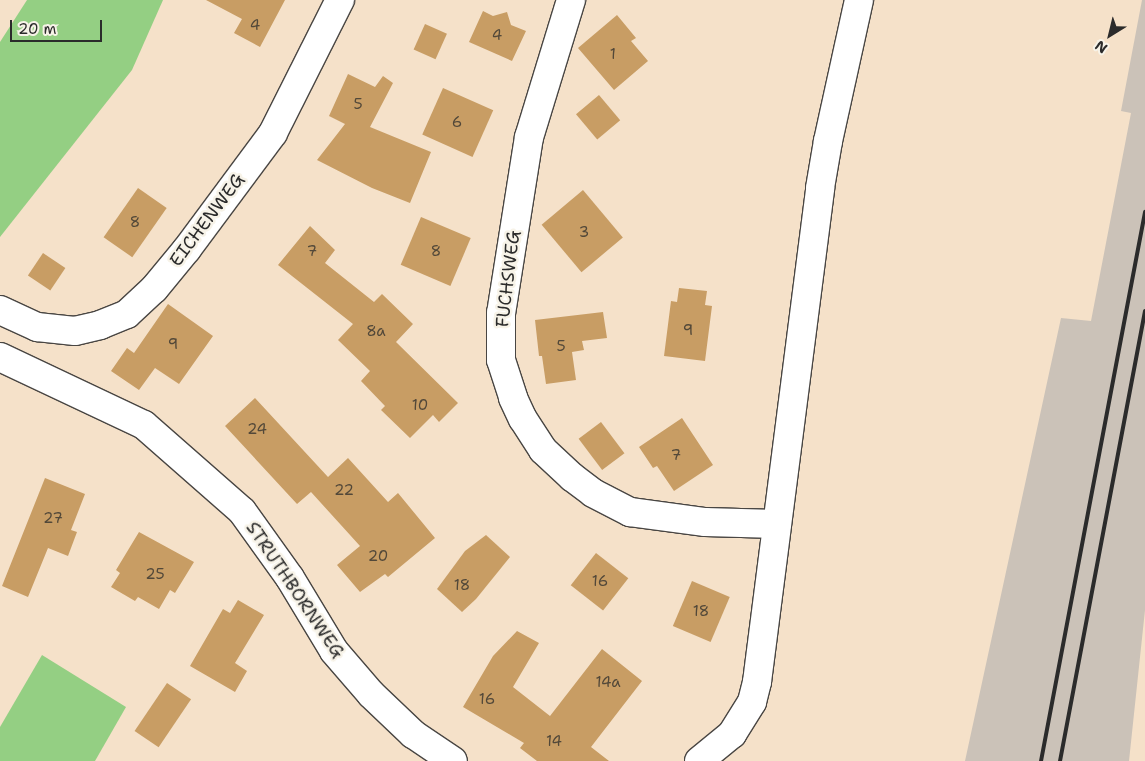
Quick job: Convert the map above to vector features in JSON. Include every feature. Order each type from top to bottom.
[{"type":"street","name":"EICHENWEG","points":[[0,310],[38,327],[75,331],[100,325],[127,314],[134,308],[154,289],[187,250],[272,133],[340,0]]},
{"type":"street","name":"FUCHSWEG","points":[[571,0],[529,137],[501,313],[501,360],[513,398],[523,419],[543,450],[586,488],[630,512],[696,521],[778,524]]},
{"type":"street","points":[[699,761],[732,734],[752,702],[757,682],[828,141],[859,0]]},
{"type":"street","name":"STRUTHBORNWEG","points":[[0,357],[144,425],[242,511],[290,578],[334,651],[371,694],[413,734],[453,761]]},
{"type":"shaded area","points":[[1142,0],[1145,0],[1145,610],[1129,761],[965,761],[1061,318],[1091,321],[1131,113],[1121,111]]},
{"type":"green space","points":[[27,0],[163,0],[132,70],[0,237],[0,42]]},
{"type":"green space","points":[[42,655],[126,707],[95,761],[0,761],[0,727]]},
{"type":"building","points":[[206,0],[285,0],[260,47],[234,33],[242,19]]},
{"type":"building","points":[[483,11],[493,16],[507,12],[511,25],[526,31],[512,61],[469,42]]},
{"type":"building","points":[[617,15],[636,38],[631,41],[648,61],[614,90],[578,48]]},
{"type":"building","points":[[425,24],[447,34],[436,59],[414,50]]},
{"type":"building","points":[[348,74],[375,87],[383,76],[393,83],[370,127],[431,152],[410,203],[372,188],[317,160],[345,124],[329,116]]},
{"type":"building","points":[[443,88],[493,110],[473,157],[422,135]]},
{"type":"building","points":[[599,95],[620,120],[597,140],[576,114]]},
{"type":"building","points":[[138,188],[167,208],[132,257],[104,237]]},
{"type":"building","points":[[583,190],[623,237],[581,272],[542,225]]},
{"type":"building","points":[[421,217],[471,238],[450,286],[401,265]]},
{"type":"building","points":[[310,226],[335,250],[325,263],[374,302],[382,294],[413,324],[396,342],[458,403],[439,422],[433,415],[410,438],[381,410],[385,406],[361,381],[370,371],[338,340],[353,324],[278,265]]},
{"type":"building","points":[[43,253],[65,268],[50,290],[28,275]]},
{"type":"building","points":[[679,288],[707,291],[705,305],[712,306],[705,361],[664,356],[671,301],[677,302]]},
{"type":"building","points":[[168,304],[213,336],[179,384],[155,368],[139,390],[111,371],[127,348],[134,353]]},
{"type":"building","points":[[603,312],[607,338],[582,341],[584,350],[572,352],[576,380],[546,384],[542,356],[539,356],[535,320]]},
{"type":"building","points":[[255,398],[328,477],[348,458],[388,502],[398,493],[435,538],[388,577],[385,574],[360,592],[337,565],[360,546],[311,492],[297,504],[225,426]]},
{"type":"building","points":[[682,418],[713,465],[674,491],[657,466],[653,468],[639,447]]},
{"type":"building","points":[[601,422],[624,453],[602,470],[579,439]]},
{"type":"building","points":[[45,478],[85,494],[71,530],[77,532],[68,556],[48,548],[28,597],[2,586]]},
{"type":"building","points":[[139,532],[194,562],[175,593],[170,590],[159,609],[138,597],[135,601],[111,587],[120,573],[116,570]]},
{"type":"building","points":[[486,535],[510,557],[476,599],[462,612],[437,589],[465,551]]},
{"type":"building","points":[[596,553],[628,578],[603,611],[571,585]]},
{"type":"building","points":[[692,581],[730,597],[711,642],[673,626]]},
{"type":"building","points":[[238,600],[264,615],[235,663],[247,671],[235,692],[190,666],[223,609],[230,613]]},
{"type":"building","points":[[517,631],[539,643],[513,687],[550,716],[602,649],[642,681],[591,747],[609,761],[537,761],[520,748],[524,743],[463,707],[493,656]]},
{"type":"building","points":[[167,683],[191,699],[159,747],[135,731]]},
{"type":"railway","points":[[1041,761],[1145,212]]},
{"type":"railway","points":[[1060,761],[1145,311]]}]
